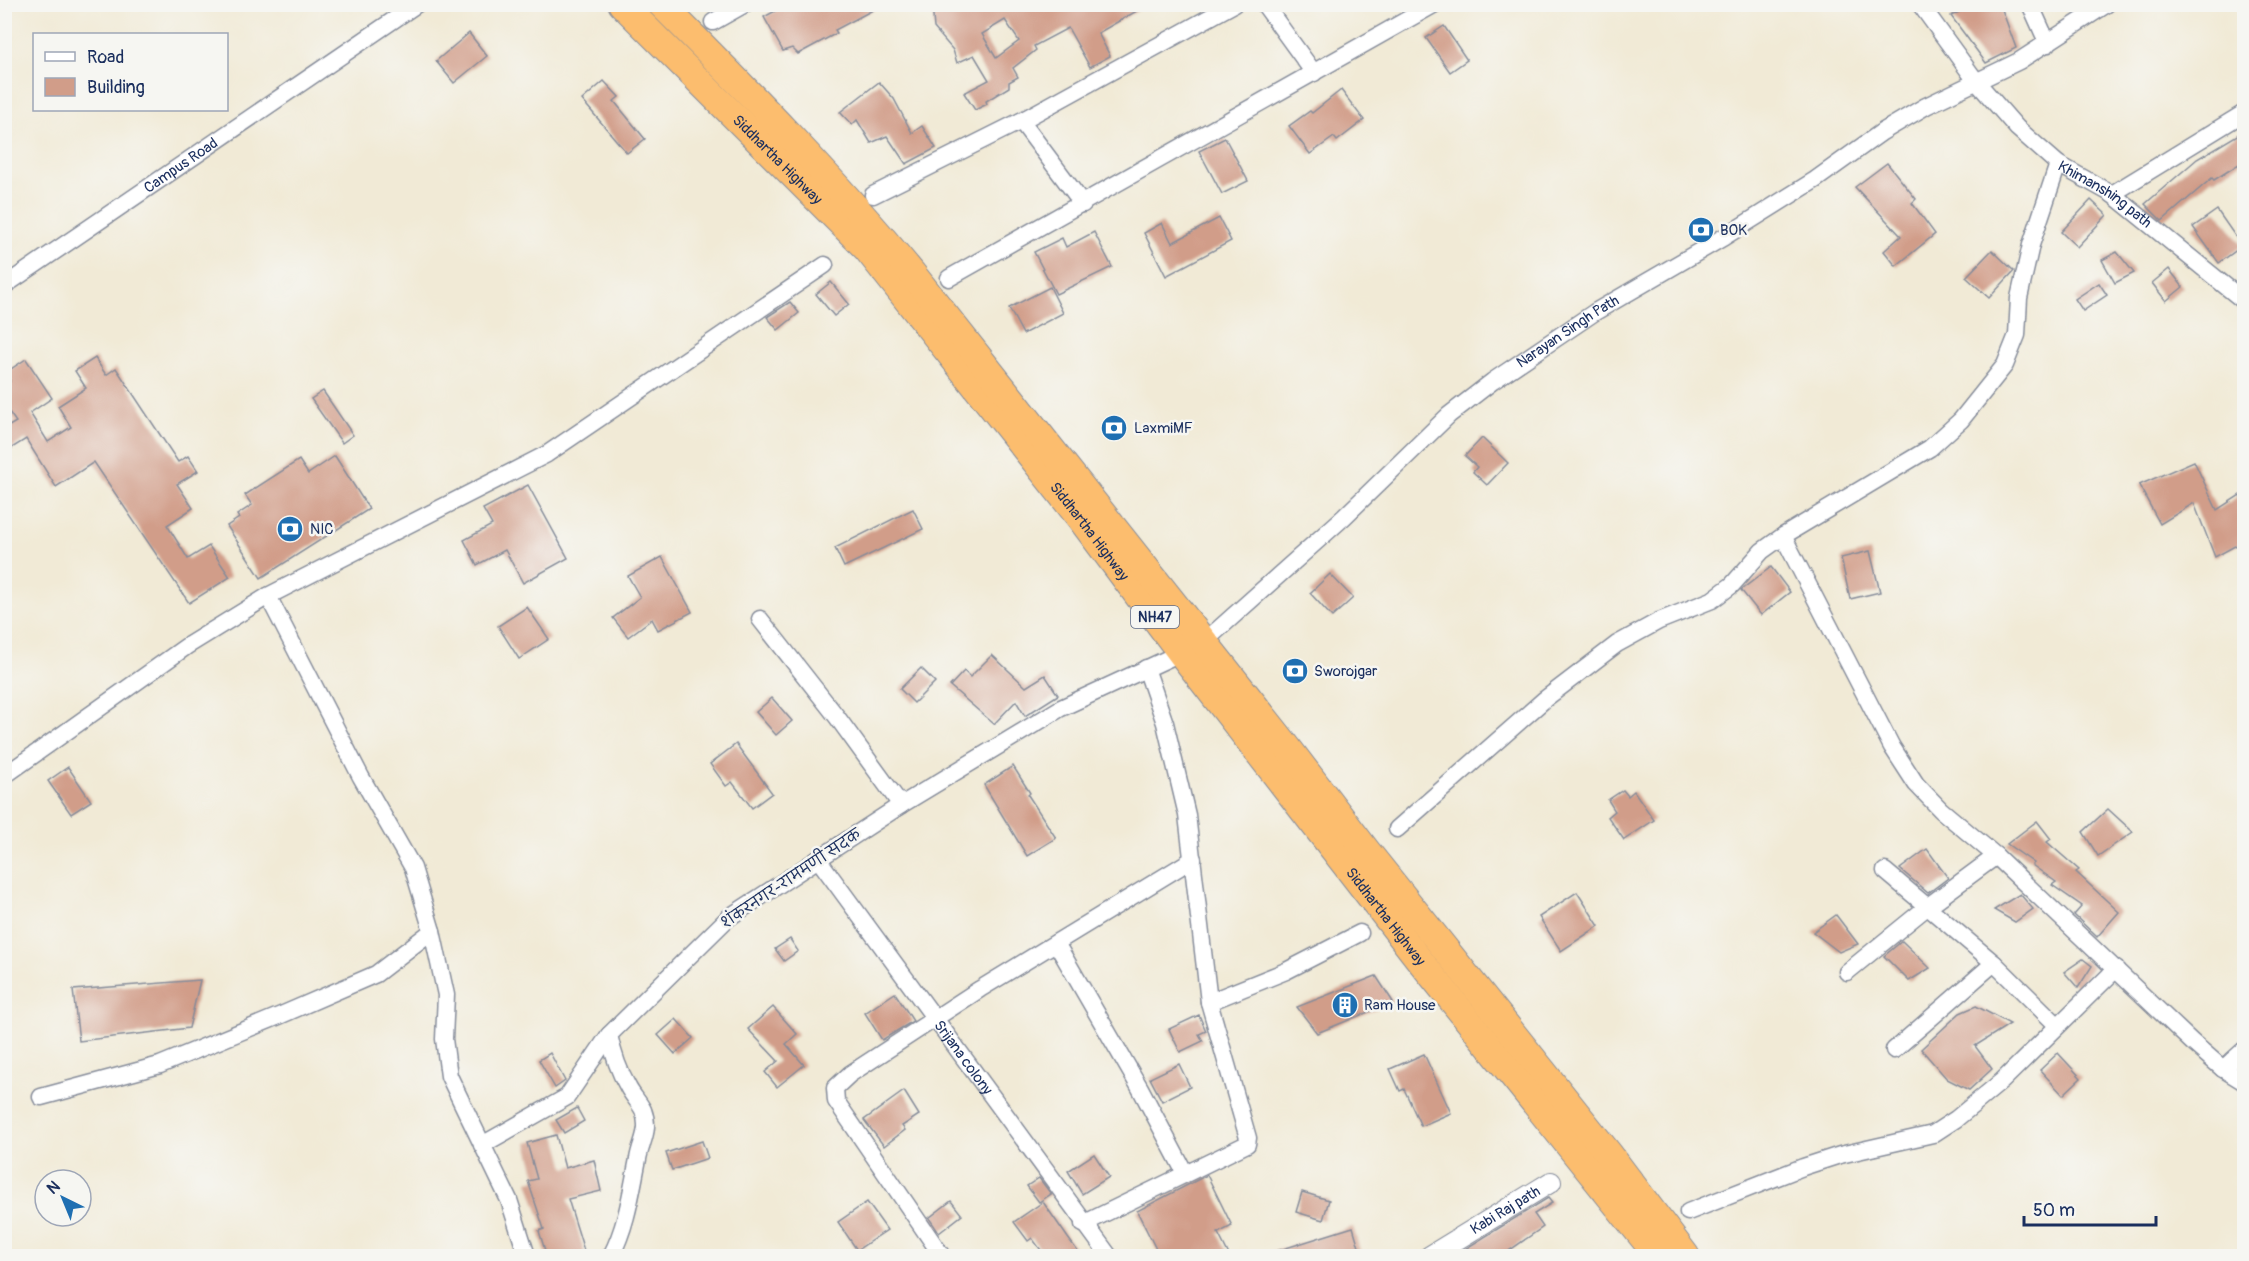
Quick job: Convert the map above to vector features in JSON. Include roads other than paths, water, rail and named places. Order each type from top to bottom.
[{"type":"highway","name":"Siddhartha Highway","points":[[622,4],[867,249],[1080,518],[1380,867],[1609,1154],[1686,1257]]},
{"type":"highway","name":"Siddhartha Highway","points":[[661,4],[788,132],[862,212],[988,368],[1418,958],[1658,1257]]},
{"type":"street","name":"Campus Road","points":[[4,285],[417,4]]},
{"type":"street","points":[[713,22],[745,4]]},
{"type":"street","points":[[873,195],[1021,121],[1234,4]]},
{"type":"street","points":[[1264,4],[1314,73]]},
{"type":"street","points":[[949,278],[1435,4]]},
{"type":"street","name":"Khimanshing path","points":[[1920,4],[1976,81],[2017,128],[2058,165],[2112,194],[2244,301]]},
{"type":"street","points":[[2030,4],[2048,44]]},
{"type":"street","name":"Narayan Singh Path","points":[[1192,647],[1344,517],[1449,415],[1493,381],[1596,312],[1724,237],[1815,180],[1882,132],[1926,106],[2019,61],[2107,4]]},
{"type":"street","points":[[2112,194],[2244,113]]},
{"type":"street","points":[[1021,121],[1083,204]]},
{"type":"street","points":[[1397,829],[1545,699],[1617,644],[1659,621],[1712,600],[1732,585],[1762,551],[1783,536],[1930,448],[1960,420],[2005,365],[2017,335],[2019,298],[2031,245],[2058,165]]},
{"type":"street","points":[[4,776],[187,646],[268,596],[547,454],[825,265]]},
{"type":"street","points":[[1783,536],[1892,747],[1916,784],[1941,810],[1996,856],[2223,1069],[2244,1083]]},
{"type":"street","points":[[268,596],[362,777],[414,868],[432,932],[446,995],[444,1039],[449,1076],[508,1200],[527,1257]]},
{"type":"street","points":[[760,618],[837,717],[901,805]]},
{"type":"street","name":"शंकरनगर-राममणी सदक","points":[[482,1145],[567,1097],[609,1035],[728,918],[901,805],[1061,708],[1192,647]]},
{"type":"street","points":[[1083,1224],[1185,1173],[1244,1147],[1248,1138],[1209,1002],[1187,815],[1178,772],[1146,668]]},
{"type":"street","points":[[1847,972],[1927,907],[1996,856]]},
{"type":"street","name":"Srijana colony","points":[[818,859],[1109,1257]]},
{"type":"street","points":[[942,1257],[836,1101],[835,1088],[850,1074],[934,1018],[1192,860]]},
{"type":"street","points":[[1885,871],[1994,963],[2057,1025]]},
{"type":"street","points":[[41,1097],[160,1065],[279,1016],[376,974],[432,932]]},
{"type":"street","points":[[1209,1002],[1286,971],[1360,933]]},
{"type":"street","points":[[1056,943],[1185,1173]]},
{"type":"street","points":[[1894,1050],[1994,963]]},
{"type":"street","points":[[1688,1212],[1840,1155],[1933,1134],[1956,1119],[2002,1081],[2116,969]]},
{"type":"street","points":[[609,1035],[615,1061],[643,1111],[646,1136],[638,1156],[630,1207],[611,1257]]},
{"type":"street","points":[[2223,1069],[2244,1050]]},
{"type":"street","name":"Kabi Raj path","points":[[1430,1257],[1551,1182]]},
{"type":"place","name":"BOK","points":[[1701,230]]},
{"type":"place","name":"LaxmiMF","points":[[1114,428]]},
{"type":"place","name":"NIC","points":[[290,529]]},
{"type":"place","name":"Sworojgar","points":[[1295,671]]},
{"type":"place","name":"Ram House","points":[[1345,1005]]}]
